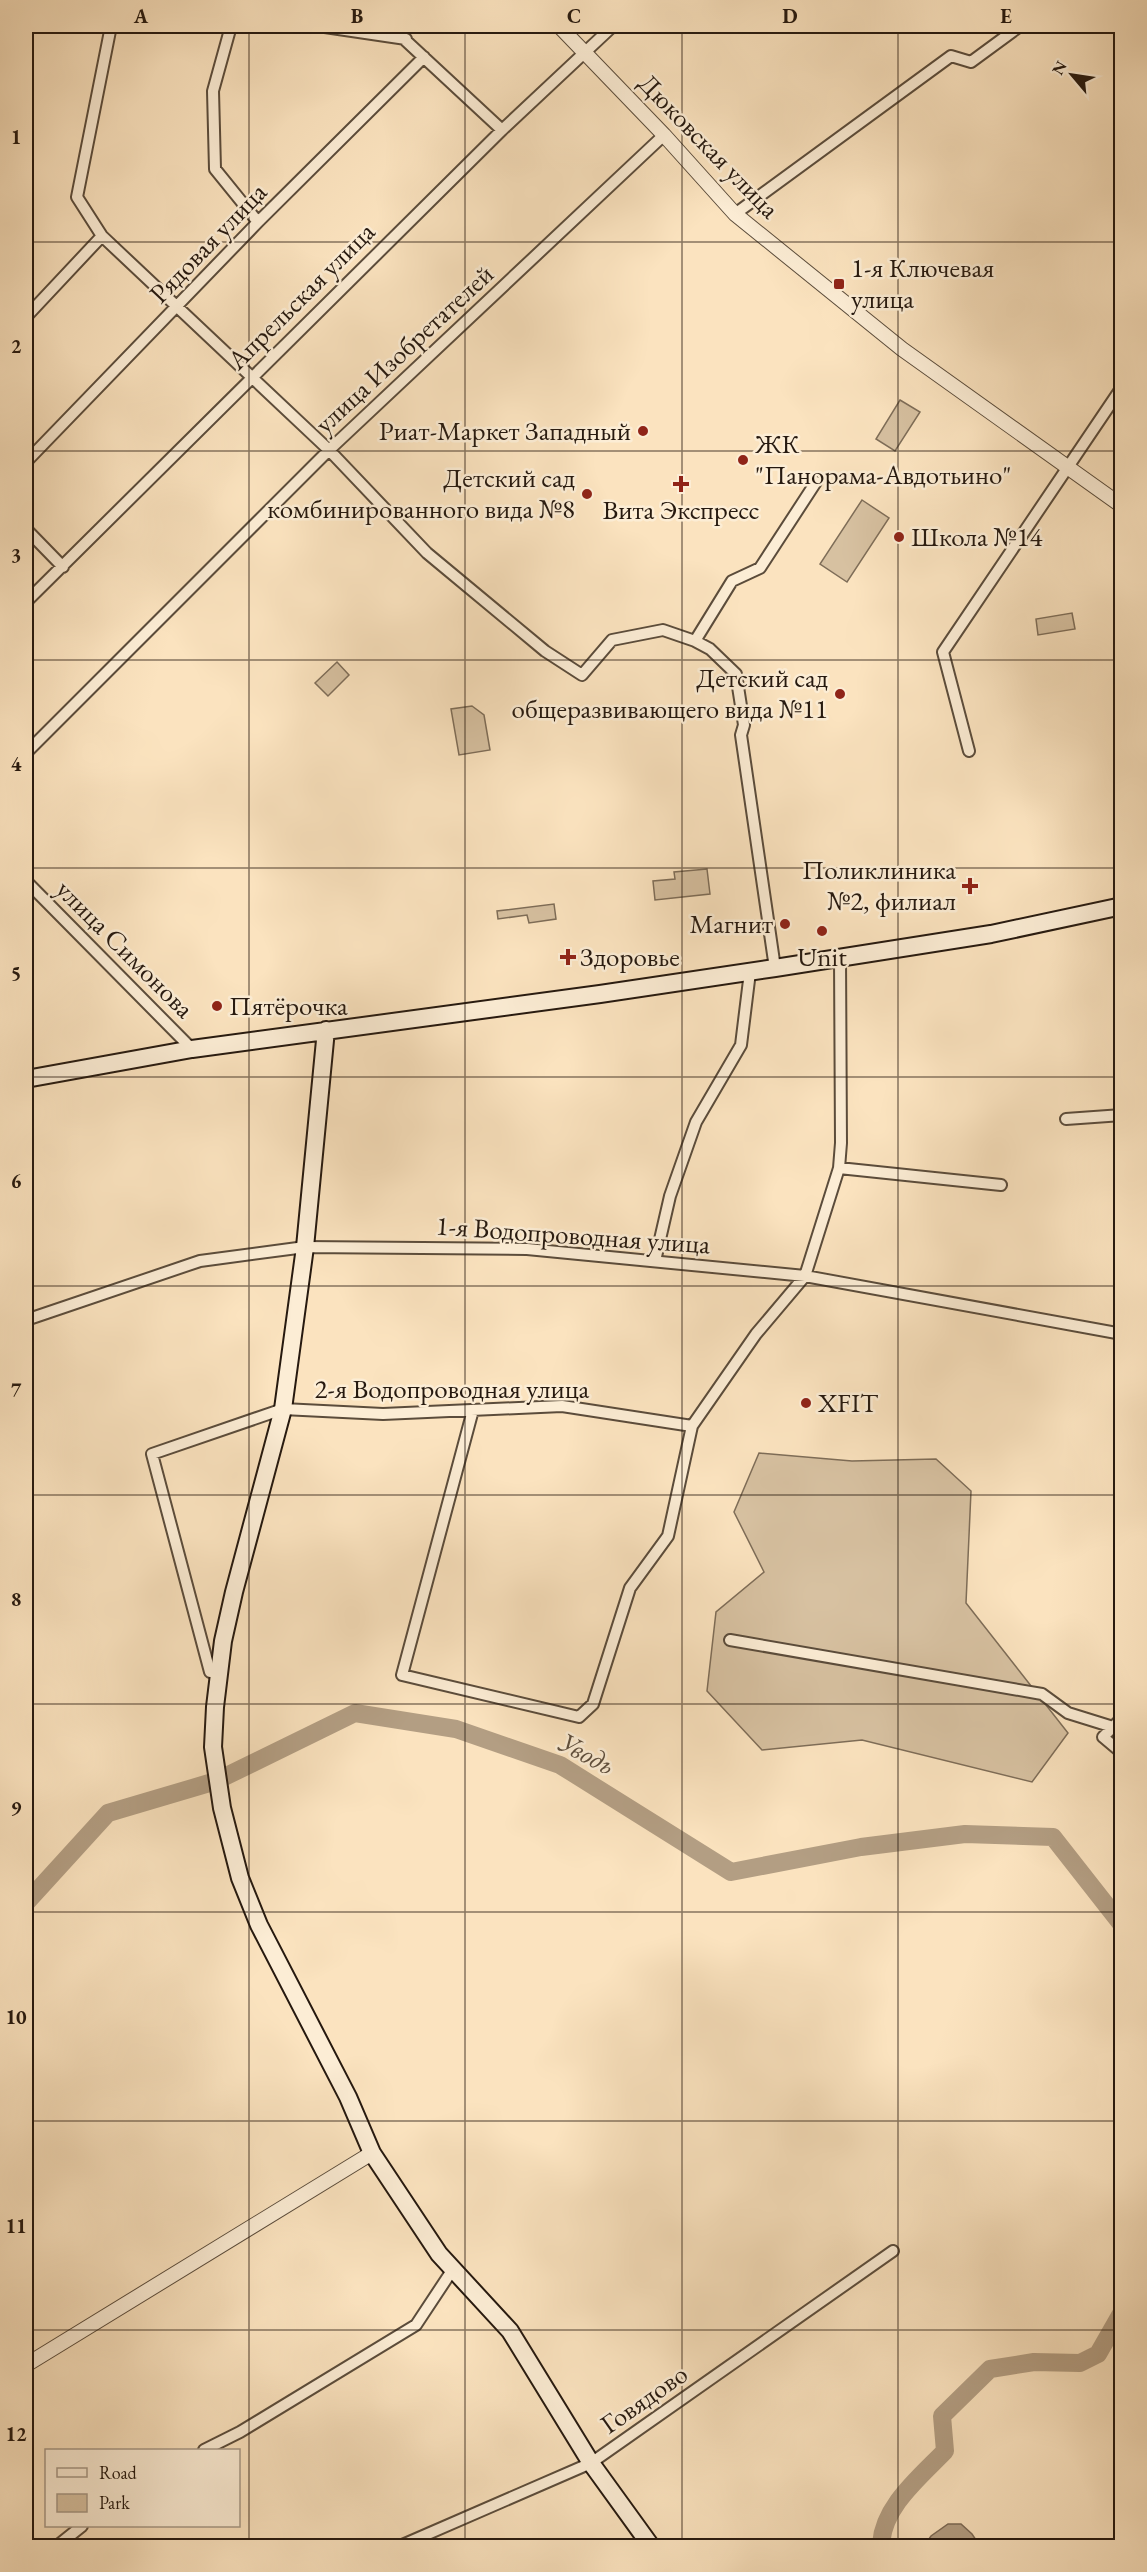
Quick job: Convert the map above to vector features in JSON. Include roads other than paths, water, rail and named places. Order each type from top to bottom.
[{"type":"main road","points":[[26,1079],[192,1049],[600,994],[840,958],[991,934],[1122,906]]},
{"type":"main road","points":[[326,1030],[305,1247],[283,1409],[223,1641],[213,1747],[222,1808],[240,1878],[259,1925],[348,2097],[372,2153],[439,2254],[510,2331],[591,2463],[651,2547]]},
{"type":"street","points":[[111,26],[77,197],[102,237],[328,450],[445,569],[544,651],[582,675],[612,640],[663,630],[710,649],[736,674],[744,725],[741,735],[775,968]]},
{"type":"street","points":[[231,26],[213,91],[215,169],[258,222]]},
{"type":"street","points":[[318,26],[407,39]]},
{"type":"street","points":[[390,26],[407,39],[502,130]]},
{"type":"street","name":"Дюковская улица","points":[[559,26],[664,135],[735,214],[902,349],[1122,506]]},
{"type":"street","name":"Апрельская улица","points":[[26,602],[251,376],[502,130],[612,26]]},
{"type":"street","points":[[735,214],[951,56],[971,62],[1020,26]]},
{"type":"street","name":"Рядовая улица","points":[[26,462],[258,222],[424,57]]},
{"type":"street","name":"улица Изобретателей","points":[[26,753],[328,450],[664,135]]},
{"type":"street","points":[[26,317],[102,237]]},
{"type":"street","points":[[969,751],[943,652],[1122,387]]},
{"type":"street","points":[[695,641],[732,581],[760,568],[816,482]]},
{"type":"street","points":[[26,529],[63,567]]},
{"type":"street","name":"улица Симонова","points":[[26,880],[192,1049]]},
{"type":"street","points":[[473,1410],[402,1675],[579,1717],[593,1704],[630,1588],[668,1536],[692,1426],[756,1334],[805,1276],[839,1168],[841,1143],[840,958]]},
{"type":"street","points":[[655,1261],[670,1196],[696,1122],[741,1045],[750,972]]},
{"type":"street","points":[[1066,1119],[1122,1115]]},
{"type":"street","points":[[839,1168],[1001,1185]]},
{"type":"street","name":"1-я Водопроводная улица","points":[[26,1320],[200,1261],[305,1247],[527,1249],[805,1276],[1122,1334]]},
{"type":"street","name":"2-я Водопроводная улица","points":[[283,1409],[383,1414],[562,1406],[692,1426]]},
{"type":"street","points":[[210,1672],[152,1454],[283,1409]]},
{"type":"street","points":[[730,1640],[1042,1694],[1068,1713],[1113,1727]]},
{"type":"street","points":[[1122,1718],[1103,1737],[1122,1754]]},
{"type":"street","points":[[26,2365],[372,2153]]},
{"type":"street","name":"Говядово","points":[[400,2547],[591,2463],[893,2251]]},
{"type":"street","points":[[208,2449],[416,2325],[453,2269]]},
{"type":"street","points":[[57,2547],[81,2527]]},
{"type":"waterway","name":"Уводь","points":[[26,1903],[108,1813],[216,1781],[355,1713],[456,1729],[560,1765],[731,1872],[861,1847],[965,1834],[1053,1837],[1122,1925]]},
{"type":"waterway","points":[[881,2546],[883,2532],[895,2506],[914,2482],[945,2451],[942,2416],[990,2369],[1034,2362],[1080,2363],[1098,2354],[1122,2312]]},
{"type":"place","name":"1-я Ключевая улица","points":[[839,284]]},
{"type":"place","name":"Риат-Маркет Западный","points":[[643,431]]},
{"type":"place","name":"ЖК \"Панорама-Авдотьино\"","points":[[743,460]]},
{"type":"place","name":"Вита Экспресс","points":[[681,484]]},
{"type":"place","name":"Детский сад комбинированного вида №8","points":[[587,494]]},
{"type":"place","name":"Школа №14","points":[[899,537]]},
{"type":"place","name":"Детский сад общеразвивающего вида №11","points":[[840,694]]},
{"type":"place","name":"Поликлиника №2, филиал","points":[[970,886]]},
{"type":"place","name":"Магнит","points":[[785,924]]},
{"type":"place","name":"Unit","points":[[822,931]]},
{"type":"place","name":"Здоровье","points":[[568,957]]},
{"type":"place","name":"Пятёрочка","points":[[217,1006]]},
{"type":"place","name":"XFIT","points":[[806,1403]]}]
